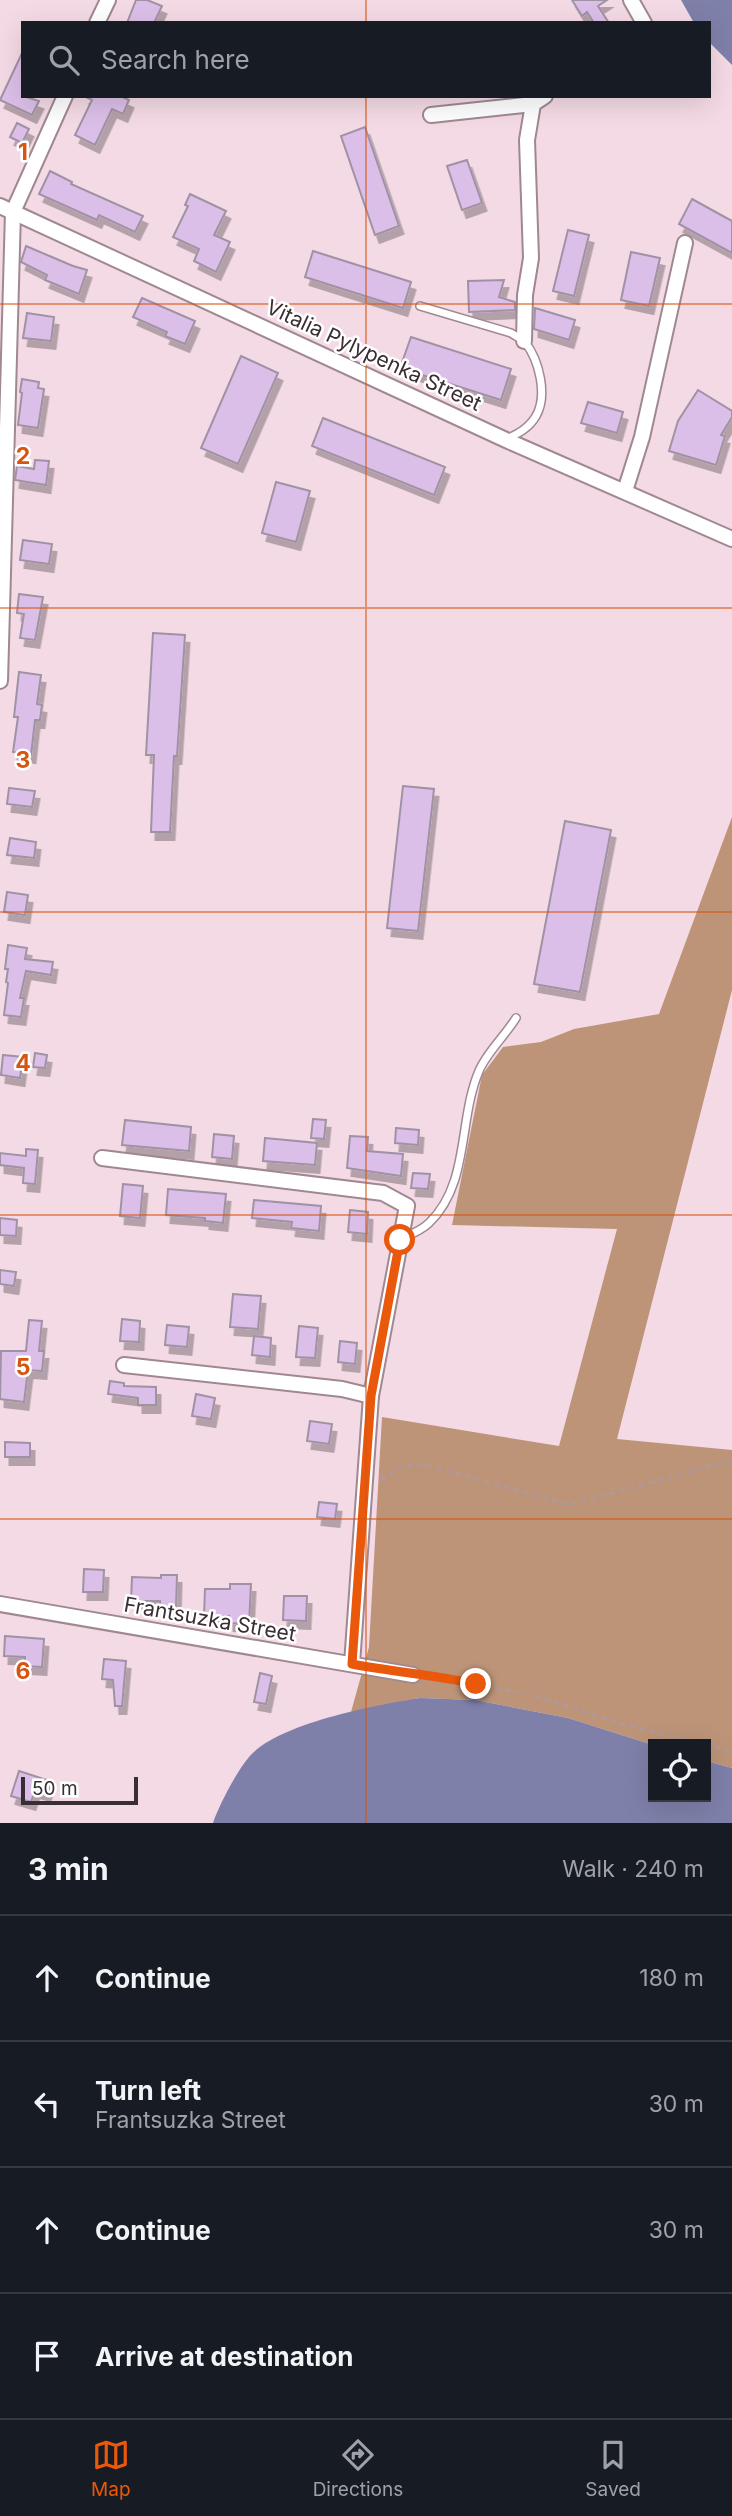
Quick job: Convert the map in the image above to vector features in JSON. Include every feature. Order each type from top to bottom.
[{"type":"street","points":[[98,21],[108,0]]},
{"type":"street","points":[[631,0],[643,21]]},
{"type":"street","points":[[0,681],[7,209],[64,98]]},
{"type":"street","points":[[431,115],[539,100],[527,140],[531,258],[525,295],[524,341]]},
{"type":"street","name":"Vitalia Pylypenka Street","points":[[7,209],[506,440],[732,539]]},
{"type":"street","points":[[625,491],[642,438],[685,243]]},
{"type":"street","points":[[102,1158],[383,1193],[407,1206],[371,1396],[352,1664]]},
{"type":"street","points":[[124,1365],[342,1389],[371,1396]]},
{"type":"street","name":"Frantsuzka Street","points":[[0,1604],[413,1675]]},
{"type":"lane","points":[[420,306],[511,333],[524,341],[537,366],[542,393],[538,414],[524,431],[506,440]]},
{"type":"lane","points":[[400,1240],[428,1225],[450,1197],[460,1157],[468,1105],[480,1069],[516,1018]]},
{"type":"path","points":[[379,1482],[394,1470],[422,1464],[569,1505],[732,1460]]},
{"type":"path","points":[[413,1675],[432,1674],[539,1697],[622,1724],[684,1739]]},
{"type":"path","points":[[711,1746],[732,1753]]},
{"type":"shaded area","points":[[732,817],[732,990],[617,1439],[732,1450],[732,1768],[711,1762],[711,1739],[648,1739],[648,1743],[568,1718],[475,1700],[420,1698],[351,1712],[369,1647],[382,1417],[559,1446],[617,1229],[452,1225],[482,1075],[503,1047],[541,1042],[574,1029],[659,1014]]},
{"type":"water","points":[[681,0],[732,0],[732,65],[711,44],[711,21],[693,21]]},
{"type":"water","points":[[420,1698],[475,1700],[568,1718],[648,1743],[648,1802],[711,1802],[711,1762],[732,1768],[732,1823],[213,1823],[239,1771],[249,1757],[263,1745],[305,1725],[379,1705]]},
{"type":"building","points":[[136,0],[147,0],[162,6],[155,21],[128,21]]},
{"type":"building","points":[[572,0],[607,0],[598,6],[608,21],[593,21],[587,12],[582,16]]},
{"type":"building","points":[[21,55],[21,98],[39,101],[32,115],[0,100]]},
{"type":"building","points":[[88,98],[129,100],[123,114],[112,109],[95,145],[75,135],[92,100]]},
{"type":"building","points":[[17,123],[29,129],[22,143],[10,137]]},
{"type":"building","points":[[365,127],[399,226],[375,235],[341,136]]},
{"type":"building","points":[[467,160],[482,203],[462,210],[447,166]]},
{"type":"building","points":[[50,171],[72,182],[71,184],[143,216],[135,232],[99,215],[97,220],[39,194]]},
{"type":"building","points":[[190,194],[226,211],[214,235],[230,242],[216,272],[194,261],[199,249],[173,237],[188,206],[185,205]]},
{"type":"building","points":[[692,199],[732,221],[732,253],[679,224]]},
{"type":"building","points":[[568,230],[589,235],[574,296],[553,291]]},
{"type":"building","points":[[26,246],[87,270],[79,294],[45,280],[47,275],[21,262]]},
{"type":"building","points":[[313,251],[411,282],[403,308],[305,277]]},
{"type":"building","points":[[631,252],[660,258],[649,306],[621,300]]},
{"type":"building","points":[[504,280],[499,297],[515,302],[515,310],[469,312],[468,281]]},
{"type":"building","points":[[142,298],[195,321],[185,344],[165,336],[167,332],[133,317]]},
{"type":"building","points":[[535,308],[575,320],[569,340],[534,329]]},
{"type":"building","points":[[27,313],[54,317],[51,341],[23,338]]},
{"type":"building","points":[[411,337],[511,369],[501,400],[400,368]]},
{"type":"building","points":[[241,356],[278,373],[238,464],[201,448]]},
{"type":"building","points":[[22,379],[39,382],[38,388],[44,389],[38,428],[18,425]]},
{"type":"building","points":[[698,390],[732,411],[732,417],[721,435],[725,436],[716,465],[669,451],[678,421]]},
{"type":"building","points":[[588,402],[623,412],[617,433],[581,423]]},
{"type":"building","points":[[323,418],[445,467],[434,495],[312,446]]},
{"type":"building","points":[[35,460],[49,461],[46,485],[15,480],[17,466],[34,469]]},
{"type":"building","points":[[276,482],[310,491],[296,542],[262,533]]},
{"type":"building","points":[[23,540],[52,544],[49,564],[20,560]]},
{"type":"building","points":[[19,594],[43,597],[35,640],[20,638],[24,614],[17,613]]},
{"type":"building","points":[[153,633],[185,635],[170,832],[151,832],[154,755],[146,755]]},
{"type":"building","points":[[19,672],[41,675],[37,704],[42,705],[40,720],[35,720],[31,755],[13,752],[18,717],[14,717]]},
{"type":"building","points":[[403,786],[434,789],[418,931],[387,928]]},
{"type":"building","points":[[9,788],[35,791],[32,807],[7,804]]},
{"type":"building","points":[[565,821],[611,830],[580,992],[534,984]]},
{"type":"building","points":[[10,838],[36,842],[34,858],[7,855]]},
{"type":"building","points":[[7,892],[28,895],[25,915],[4,912]]},
{"type":"building","points":[[8,945],[27,948],[25,959],[53,962],[51,975],[26,971],[20,998],[24,998],[21,1017],[4,1015],[8,983],[8,969],[5,969]]},
{"type":"building","points":[[35,1053],[47,1055],[45,1068],[33,1067]]},
{"type":"building","points":[[3,1055],[23,1057],[20,1078],[1,1075]]},
{"type":"building","points":[[313,1119],[326,1120],[324,1139],[311,1138]]},
{"type":"building","points":[[125,1120],[191,1127],[189,1151],[122,1145]]},
{"type":"building","points":[[396,1128],[419,1130],[418,1145],[395,1143]]},
{"type":"building","points":[[214,1134],[234,1136],[232,1159],[212,1157]]},
{"type":"building","points":[[350,1136],[368,1137],[367,1151],[403,1154],[401,1176],[347,1168]]},
{"type":"building","points":[[265,1138],[317,1143],[315,1165],[263,1161]]},
{"type":"building","points":[[26,1149],[38,1150],[35,1184],[23,1183],[24,1168],[0,1165],[0,1153],[26,1156]]},
{"type":"building","points":[[413,1173],[430,1174],[428,1189],[411,1188]]},
{"type":"building","points":[[123,1184],[143,1186],[140,1218],[120,1216]]},
{"type":"building","points":[[168,1189],[226,1194],[223,1223],[205,1221],[205,1218],[166,1215]]},
{"type":"building","points":[[254,1200],[321,1206],[319,1231],[291,1228],[292,1222],[252,1218]]},
{"type":"building","points":[[350,1210],[368,1212],[367,1234],[348,1232]]},
{"type":"building","points":[[0,1218],[17,1220],[16,1236],[0,1235]]},
{"type":"building","points":[[0,1270],[16,1272],[14,1286],[0,1284]]},
{"type":"building","points":[[233,1294],[261,1296],[258,1329],[230,1327]]},
{"type":"building","points":[[122,1319],[140,1321],[139,1342],[120,1341]]},
{"type":"building","points":[[29,1320],[42,1321],[39,1351],[44,1351],[42,1371],[28,1370],[24,1402],[0,1399],[1,1351],[26,1351]]},
{"type":"building","points":[[167,1325],[189,1327],[187,1347],[165,1345]]},
{"type":"building","points":[[299,1326],[318,1328],[315,1358],[296,1357]]},
{"type":"building","points":[[254,1336],[271,1338],[270,1357],[252,1355]]},
{"type":"building","points":[[340,1341],[357,1343],[355,1364],[338,1362]]},
{"type":"building","points":[[110,1381],[124,1383],[124,1386],[156,1387],[156,1405],[138,1405],[138,1398],[108,1394]]},
{"type":"building","points":[[196,1394],[215,1398],[211,1419],[192,1416]]},
{"type":"building","points":[[310,1421],[332,1424],[329,1444],[307,1441]]},
{"type":"building","points":[[5,1442],[30,1443],[30,1457],[5,1457]]},
{"type":"building","points":[[319,1502],[337,1504],[335,1519],[317,1517]]},
{"type":"building","points":[[84,1569],[104,1570],[103,1592],[83,1592]]},
{"type":"building","points":[[161,1575],[177,1575],[176,1608],[160,1607],[160,1601],[131,1601],[132,1577],[161,1578]]},
{"type":"building","points":[[230,1584],[251,1584],[249,1624],[229,1623],[229,1616],[204,1616],[205,1589],[230,1589]]},
{"type":"building","points":[[284,1596],[307,1596],[306,1621],[283,1620]]},
{"type":"building","points":[[5,1636],[44,1639],[42,1667],[25,1666],[25,1657],[4,1656]]},
{"type":"building","points":[[104,1659],[126,1661],[122,1706],[115,1706],[113,1680],[102,1679]]},
{"type":"building","points":[[260,1673],[272,1676],[266,1704],[254,1702]]},
{"type":"building","points":[[19,1771],[50,1781],[46,1793],[35,1790],[31,1802],[11,1796]]},
{"type":"route","points":[[400,1240],[371,1396],[352,1664],[413,1675],[432,1674],[476,1684]]}]
